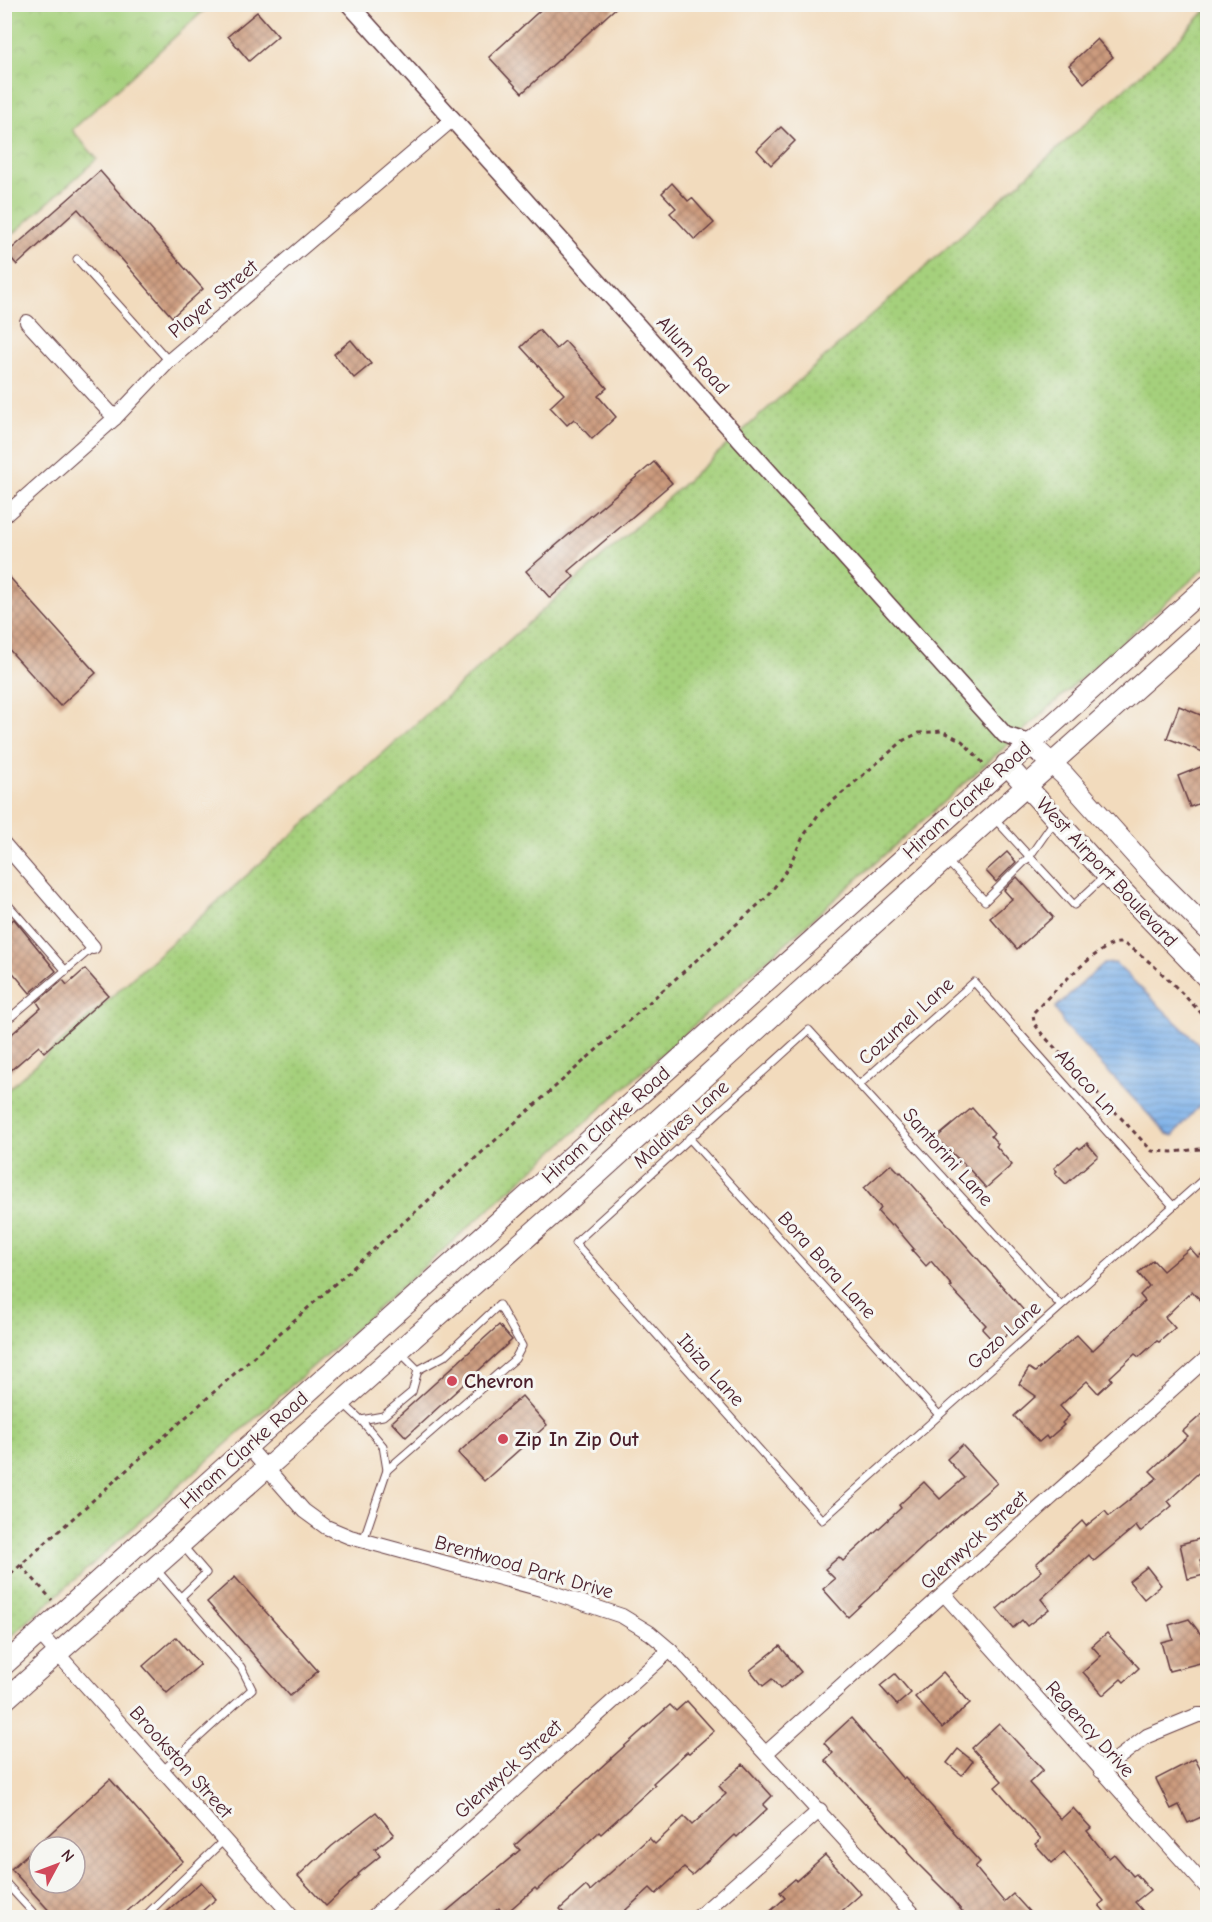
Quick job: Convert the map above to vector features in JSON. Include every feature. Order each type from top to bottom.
[{"type":"main road","name":"Hiram Clarke Road","points":[[4,1665],[1029,743],[1208,585]]},
{"type":"main road","name":"Hiram Clarke Road","points":[[4,1701],[654,1123],[1208,624]]},
{"type":"main road","name":"West Airport Boulevard","points":[[1029,743],[1070,780],[1155,877],[1208,930]]},
{"type":"main road","name":"West Airport Boulevard","points":[[1006,764],[1106,874],[1208,979]]},
{"type":"main road","points":[[798,952],[818,975]]},
{"type":"main road","points":[[633,1100],[654,1123]]},
{"type":"main road","points":[[466,1250],[485,1274]]},
{"type":"street","name":"Allum Road","points":[[349,4],[1005,735],[1029,743]]},
{"type":"street","name":"Player Street","points":[[4,516],[115,418],[169,361],[453,119]]},
{"type":"street","points":[[27,322],[115,418]]},
{"type":"street","points":[[1005,735],[1006,764]]},
{"type":"street","points":[[4,844],[93,947]]},
{"type":"street","name":"Glenwyck Street","points":[[766,1753],[1208,1357]]},
{"type":"street","name":"Brentwood Park Drive","points":[[248,1447],[304,1510],[326,1527],[363,1541],[540,1589],[622,1616],[650,1633],[670,1650],[917,1917]]},
{"type":"street","name":"Regency Drive","points":[[944,1594],[1208,1889]]},
{"type":"street","name":"Brookston Street","points":[[39,1634],[294,1917]]},
{"type":"street","name":"Glenwyck Street","points":[[372,1917],[670,1650]]},
{"type":"street","points":[[1101,1771],[1147,1736],[1198,1715],[1208,1714]]},
{"type":"street","points":[[697,1917],[820,1810]]},
{"type":"lane","points":[[77,259],[169,361]]},
{"type":"lane","points":[[993,816],[1074,905],[1106,874]]},
{"type":"lane","points":[[945,859],[984,901],[1030,856],[1056,818]]},
{"type":"lane","points":[[4,900],[66,971]]},
{"type":"lane","points":[[4,1008],[12,1016],[93,947]]},
{"type":"lane","name":"Cozumel Lane","points":[[860,1084],[974,982]]},
{"type":"lane","name":"Abaco Ln","points":[[974,982],[1173,1206]]},
{"type":"lane","name":"Santorini Lane","points":[[809,1030],[1061,1306]]},
{"type":"lane","name":"Maldives Lane","points":[[575,1243],[809,1030]]},
{"type":"lane","name":"Bora Bora Lane","points":[[689,1137],[939,1415]]},
{"type":"lane","name":"Gozo Lane","points":[[822,1520],[1208,1175]]},
{"type":"lane","name":"Ibiza Lane","points":[[575,1243],[822,1520]]},
{"type":"lane","points":[[361,1420],[383,1416],[412,1392],[418,1370],[446,1354],[499,1305],[522,1346],[515,1359],[387,1470]]},
{"type":"lane","points":[[398,1350],[418,1370]]},
{"type":"lane","points":[[341,1402],[361,1420],[383,1446],[387,1470],[363,1541]]},
{"type":"lane","points":[[181,1597],[206,1574],[182,1545]]},
{"type":"lane","points":[[155,1568],[241,1667],[252,1689],[162,1771]]},
{"type":"lane","points":[[143,1917],[224,1840]]},
{"type":"lane","points":[[4,1881],[38,1917]]},
{"type":"path","points":[[4,1580],[767,897],[787,870],[803,837],[820,812],[904,740],[919,733],[942,731],[962,741],[986,766]]},
{"type":"path","points":[[1208,1020],[1154,964],[1127,945],[1118,942],[1106,947],[1091,959],[1033,1013],[1034,1023],[1042,1034],[1152,1151],[1172,1152],[1200,1149],[1208,1139]]},
{"type":"path","points":[[21,1565],[55,1603]]},
{"type":"green space","points":[[5,4],[210,5],[72,130],[97,159],[5,241]]},
{"type":"green space","points":[[1207,9],[1207,566],[5,1642],[4,1093],[1172,46]]},
{"type":"water","points":[[1115,963],[1207,1052],[1207,1097],[1173,1136],[1167,1134],[1065,1026],[1055,1008],[1103,964]]},
{"type":"building","points":[[547,4],[620,4],[522,93],[489,57]]},
{"type":"building","points":[[257,12],[278,36],[249,61],[228,36]]},
{"type":"building","points":[[1097,39],[1113,57],[1084,83],[1069,65]]},
{"type":"building","points":[[781,127],[795,141],[771,165],[757,150]]},
{"type":"building","points":[[100,171],[203,289],[172,317],[78,209],[17,265],[7,253]]},
{"type":"building","points":[[672,183],[688,201],[692,198],[714,223],[695,240],[670,213],[676,208],[662,193]]},
{"type":"building","points":[[539,330],[556,349],[565,341],[607,388],[598,396],[616,417],[592,439],[574,419],[567,425],[550,407],[564,394],[521,347]]},
{"type":"building","points":[[351,340],[371,364],[354,378],[334,354]]},
{"type":"building","points":[[654,462],[672,483],[569,571],[574,577],[550,598],[526,571]]},
{"type":"building","points":[[4,571],[96,673],[60,706],[4,644]]},
{"type":"building","points":[[1179,706],[1208,718],[1208,754],[1167,738]]},
{"type":"building","points":[[1208,764],[1208,800],[1190,807],[1178,776]]},
{"type":"building","points":[[1007,852],[1016,862],[996,882],[986,871]]},
{"type":"building","points":[[1017,877],[1053,917],[1017,949],[990,918],[1012,899],[1004,890]]},
{"type":"building","points":[[14,919],[56,971],[30,993],[4,962],[4,927]]},
{"type":"building","points":[[85,969],[108,995],[44,1052],[39,1046],[4,1076],[4,1041],[41,1008],[37,1002],[63,980],[67,985]]},
{"type":"building","points":[[972,1108],[994,1133],[991,1136],[998,1144],[996,1146],[1012,1165],[986,1188],[936,1138]]},
{"type":"building","points":[[1087,1143],[1098,1156],[1066,1184],[1055,1173],[1057,1171],[1054,1168],[1078,1147],[1080,1149]]},
{"type":"building","points":[[891,1164],[901,1172],[1026,1313],[1020,1319],[1023,1321],[996,1344],[982,1329],[986,1325],[950,1287],[952,1286],[931,1261],[926,1266],[893,1224],[891,1226],[878,1212],[881,1208],[864,1188]]},
{"type":"building","points":[[1190,1248],[1198,1257],[1208,1249],[1208,1308],[1192,1291],[1165,1317],[1175,1328],[1139,1357],[1135,1354],[1110,1377],[1112,1380],[1098,1393],[1087,1381],[1060,1406],[1069,1416],[1062,1423],[1064,1425],[1048,1439],[1046,1436],[1039,1442],[1014,1416],[1036,1396],[1019,1384],[1029,1368],[1035,1372],[1077,1335],[1092,1351],[1145,1301],[1140,1295],[1149,1286],[1138,1273],[1153,1260],[1163,1271]]},
{"type":"building","name":"Chevron","points":[[499,1325],[512,1340],[406,1437],[392,1422]]},
{"type":"building","name":"Zip In Zip Out","points":[[522,1396],[547,1425],[484,1481],[458,1453]]},
{"type":"building","points":[[1208,1409],[1208,1464],[1168,1501],[1172,1506],[1140,1532],[1136,1526],[1094,1561],[1089,1555],[1041,1599],[1049,1609],[1027,1626],[1022,1620],[1013,1628],[997,1609],[1042,1571],[1036,1564],[1082,1521],[1086,1526],[1105,1511],[1109,1516],[1157,1478],[1150,1471],[1188,1436],[1183,1431]]},
{"type":"building","points":[[962,1445],[997,1483],[925,1545],[848,1617],[823,1589],[835,1579],[825,1569],[839,1557],[843,1561],[901,1508],[899,1505],[924,1482],[940,1499],[964,1478],[947,1459]]},
{"type":"building","points":[[1203,1538],[1208,1555],[1208,1558],[1200,1560],[1204,1575],[1188,1579],[1180,1544]]},
{"type":"building","points":[[1147,1567],[1161,1585],[1144,1599],[1129,1581]]},
{"type":"building","points":[[235,1577],[318,1671],[290,1696],[207,1602]]},
{"type":"building","points":[[1189,1619],[1203,1637],[1208,1661],[1169,1671],[1161,1642],[1173,1639],[1169,1625]]},
{"type":"building","points":[[1107,1633],[1139,1668],[1124,1682],[1121,1679],[1103,1695],[1083,1672],[1101,1656],[1092,1646]]},
{"type":"building","points":[[176,1637],[200,1665],[167,1693],[143,1666]]},
{"type":"building","points":[[780,1646],[801,1672],[780,1689],[772,1679],[763,1686],[750,1670]]},
{"type":"building","points":[[943,1672],[970,1703],[942,1728],[915,1697]]},
{"type":"building","points":[[895,1674],[911,1693],[897,1705],[880,1686]]},
{"type":"building","points":[[687,1701],[714,1731],[689,1753],[687,1752],[653,1783],[655,1785],[601,1834],[599,1832],[537,1890],[535,1888],[504,1915],[499,1908],[487,1917],[440,1917],[520,1850],[515,1845],[670,1705],[676,1711]]},
{"type":"building","points":[[851,1718],[903,1779],[905,1777],[980,1862],[975,1867],[1004,1902],[1013,1894],[1034,1917],[967,1917],[918,1864],[907,1852],[908,1850],[825,1760],[833,1753],[824,1743]]},
{"type":"building","points":[[999,1723],[1043,1770],[1029,1783],[1061,1819],[1073,1808],[1091,1828],[1087,1831],[1109,1858],[1114,1854],[1133,1876],[1136,1874],[1150,1890],[1135,1902],[1148,1917],[1109,1917],[1099,1905],[1104,1901],[1064,1852],[1052,1863],[1035,1844],[1041,1839],[995,1787],[1002,1781],[972,1748]]},
{"type":"building","points":[[958,1749],[973,1761],[962,1775],[947,1763]]},
{"type":"building","points":[[1195,1759],[1208,1784],[1208,1814],[1188,1823],[1179,1805],[1171,1809],[1156,1779]]},
{"type":"building","points":[[743,1764],[772,1796],[763,1805],[767,1809],[692,1875],[684,1868],[656,1894],[650,1888],[618,1917],[568,1917],[560,1909],[586,1886],[590,1891],[649,1838],[655,1844],[684,1817],[692,1825],[726,1794],[719,1786]]},
{"type":"building","points":[[110,1779],[183,1861],[121,1917],[55,1917],[35,1895],[87,1895],[87,1835],[48,1835]]},
{"type":"building","points":[[376,1812],[394,1834],[375,1849],[380,1856],[326,1906],[298,1876]]},
{"type":"building","points":[[27,1854],[27,1886],[11,1869]]},
{"type":"building","points":[[825,1855],[861,1894],[835,1917],[830,1910],[822,1917],[764,1917],[785,1898],[780,1892]]},
{"type":"building","points":[[201,1882],[216,1899],[195,1917],[161,1917]]},
{"type":"place","name":"Chevron","points":[[452,1381]]},
{"type":"place","name":"Zip In Zip Out","points":[[503,1439]]}]
